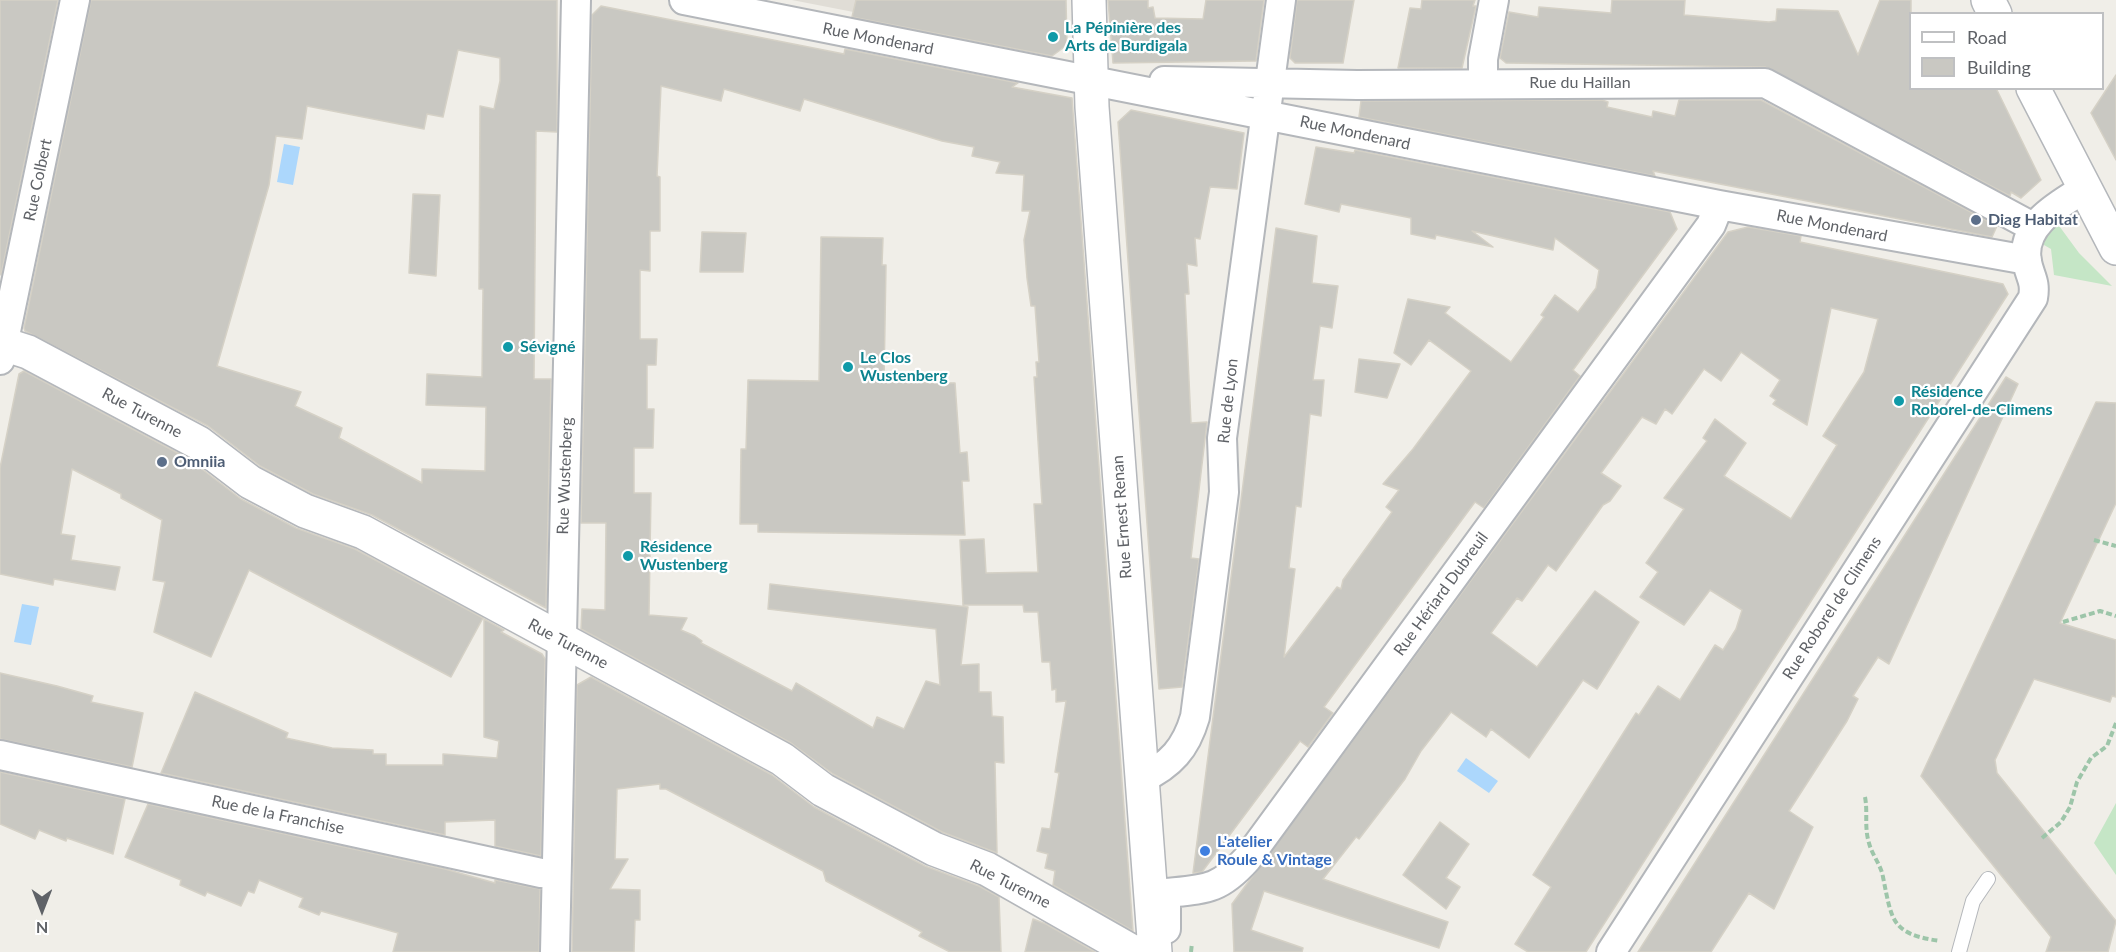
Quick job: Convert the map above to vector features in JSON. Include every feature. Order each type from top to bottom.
[{"type":"street","name":"Rue Colbert","points":[[1,349],[75,0]]},
{"type":"street","name":"Rue Wustenberg","points":[[555,952],[576,0]]},
{"type":"street","name":"Rue Mondenard","points":[[684,0],[1719,205],[2027,260]]},
{"type":"street","name":"Rue Ernest Renan","points":[[1089,0],[1090,81],[1141,779],[1158,893],[1155,952]]},
{"type":"street","name":"Rue de Lyon","points":[[1141,779],[1159,770],[1179,753],[1190,735],[1196,717],[1224,492],[1222,438],[1281,0]]},
{"type":"street","points":[[1483,84],[1483,59],[1494,0]]},
{"type":"street","name":"Rue du Haillan","points":[[1090,81],[1270,85],[1765,83],[2033,227]]},
{"type":"street","points":[[2034,90],[2084,189],[2114,242]]},
{"type":"street","points":[[2027,260],[2028,240],[2033,227],[2059,204],[2084,189]]},
{"type":"street","name":"Rue Hériard Dubreuil","points":[[1158,893],[1208,888],[1223,883],[1247,859],[1712,225],[1719,205]]},
{"type":"street","name":"Rue Roborel de Climens","points":[[1611,952],[2033,298],[2035,284],[2027,260]]},
{"type":"street","name":"Rue Turenne","points":[[1,349],[28,352],[199,443],[250,482],[304,511],[363,532],[782,759],[823,790],[934,849],[987,869],[1133,952]]},
{"type":"street","name":"Rue de la Franchise","points":[[0,754],[541,873],[556,874]]},
{"type":"street","points":[[1158,893],[1167,952]]},
{"type":"lane","points":[[1959,948],[1973,901],[1988,879]]},
{"type":"path","points":[[2094,540],[2116,546]]},
{"type":"path","points":[[2063,622],[2100,611],[2116,616]]},
{"type":"path","points":[[2042,838],[2061,822],[2070,807],[2077,782],[2091,758],[2107,746],[2116,723]]},
{"type":"path","points":[[1865,797],[1869,845],[1882,874],[1892,919],[1900,929],[1916,937],[1959,948]]},
{"type":"shaded area","points":[[792,0],[883,0],[879,17]]},
{"type":"green space","points":[[2057,223],[2079,253],[2112,286],[2054,275],[2051,249],[2044,245],[2043,236]]},
{"type":"green space","points":[[2116,803],[2116,875],[2094,843]]},
{"type":"water","points":[[284,144],[300,147],[293,185],[277,182]]},
{"type":"water","points":[[22,604],[39,607],[31,645],[14,642]]},
{"type":"water","points":[[1466,758],[1498,781],[1489,793],[1457,771]]},
{"type":"building","points":[[0,0],[58,0],[1,275],[0,272]]},
{"type":"building","points":[[91,0],[557,0],[557,132],[536,131],[534,379],[551,379],[546,608],[372,515],[313,494],[260,466],[208,426],[25,331]],"holes":[[[458,50],[500,58],[500,81],[494,109],[480,106],[479,289],[483,289],[482,377],[427,374],[426,405],[486,407],[485,471],[422,469],[422,483],[339,438],[342,428],[295,406],[301,392],[217,366],[269,185],[276,136],[302,139],[307,106],[424,129],[427,114],[443,117]]]},
{"type":"building","points":[[856,0],[1066,0],[1067,45],[1052,56],[852,17]]},
{"type":"building","points":[[1108,0],[1148,0],[1148,8],[1153,7],[1155,18],[1203,19],[1206,0],[1264,0],[1256,61],[1113,63]]},
{"type":"building","points":[[1297,0],[1354,0],[1343,63],[1295,63],[1290,58]]},
{"type":"building","points":[[1422,0],[1475,0],[1473,6],[1476,6],[1462,68],[1398,68],[1410,8],[1421,9]]},
{"type":"building","points":[[1612,0],[1685,0],[1684,15],[1769,22],[1776,21],[1777,9],[1838,11],[1858,55],[1880,0],[1911,0],[1909,90],[1997,90],[2041,180],[2021,198],[2011,192],[2010,196],[1765,67],[1506,63],[1500,58],[1509,12],[1538,17],[1539,7],[1611,13]]},
{"type":"building","points":[[601,6],[844,54],[845,49],[1018,83],[1012,87],[1072,98],[1133,931],[1053,885],[1055,871],[1045,868],[1048,854],[1037,851],[1042,828],[1050,829],[1059,773],[1055,772],[1066,701],[1056,702],[1056,689],[1052,690],[1050,662],[1042,662],[1038,612],[1024,612],[1023,605],[963,605],[960,540],[984,539],[986,573],[1038,572],[1034,504],[1042,504],[1034,377],[1037,377],[1036,362],[1039,362],[1035,306],[1031,306],[1027,278],[1024,240],[1030,211],[1022,211],[1024,175],[996,173],[1000,162],[972,156],[974,147],[942,141],[804,99],[800,111],[724,89],[721,101],[661,86],[657,176],[660,177],[660,231],[650,231],[650,271],[640,270],[640,339],[657,339],[656,365],[647,365],[647,409],[654,409],[653,448],[634,448],[634,493],[651,493],[649,615],[687,618],[681,630],[695,636],[702,641],[701,643],[792,691],[796,683],[873,728],[877,717],[904,729],[926,681],[940,685],[936,629],[768,609],[770,584],[968,607],[961,665],[979,664],[979,692],[991,692],[992,716],[1003,717],[1004,763],[995,762],[997,853],[942,832],[833,774],[791,743],[581,629],[582,609],[605,610],[606,523],[581,523],[592,15]]},
{"type":"building","points":[[2116,75],[2116,160],[2091,113]]},
{"type":"building","points":[[1602,100],[1608,102],[1607,107],[1652,117],[1653,111],[1675,116],[1679,100],[1761,100],[1997,226],[1992,237],[1653,171],[1655,176],[1359,117],[1361,101]]},
{"type":"building","points":[[1131,110],[1244,133],[1237,189],[1210,187],[1200,239],[1195,238],[1197,266],[1187,264],[1189,294],[1185,294],[1191,423],[1207,422],[1191,558],[1199,559],[1182,687],[1159,689],[1118,122]]},
{"type":"building","points":[[1316,147],[1354,153],[1355,150],[1670,212],[1677,229],[1573,370],[1580,376],[1484,508],[1475,502],[1324,707],[1333,713],[1308,747],[1300,741],[1202,872],[1193,873],[1276,228],[1317,236],[1312,283],[1338,286],[1332,328],[1320,326],[1313,380],[1324,380],[1321,416],[1310,414],[1301,507],[1296,506],[1289,568],[1295,569],[1284,657],[1337,587],[1341,589],[1343,580],[1392,512],[1386,507],[1399,490],[1383,484],[1413,449],[1471,371],[1429,340],[1411,365],[1394,353],[1408,299],[1450,307],[1445,313],[1511,362],[1544,317],[1541,315],[1555,295],[1578,312],[1596,288],[1599,270],[1555,238],[1553,250],[1472,231],[1493,247],[1436,235],[1435,239],[1411,234],[1411,218],[1341,204],[1339,212],[1305,204]]},
{"type":"building","points":[[413,194],[440,195],[436,276],[409,273]]},
{"type":"building","points":[[1748,227],[1801,236],[1800,242],[2003,284],[2008,294],[1586,952],[1528,952],[1515,944],[1551,887],[1533,875],[1636,713],[1639,715],[1658,686],[1680,700],[1715,645],[1723,650],[1736,629],[1742,610],[1710,590],[1684,625],[1640,597],[1658,572],[1646,563],[1684,509],[1664,498],[1707,441],[1703,438],[1715,419],[1746,443],[1724,476],[1791,519],[1837,445],[1823,436],[1864,372],[1878,319],[1831,308],[1807,425],[1773,404],[1776,400],[1770,396],[1780,380],[1741,352],[1721,381],[1704,369],[1672,414],[1665,409],[1656,424],[1642,417],[1601,473],[1621,486],[1610,501],[1603,505],[1556,571],[1548,565],[1522,601],[1517,598],[1491,633],[1537,667],[1595,591],[1639,622],[1597,689],[1583,680],[1529,758],[1491,729],[1486,737],[1451,712],[1421,751],[1405,779],[1359,839],[1356,837],[1323,879],[1448,922],[1439,948],[1264,891],[1251,930],[1303,948],[1302,952],[1234,952],[1232,904],[1728,232]]},
{"type":"building","points":[[702,232],[746,233],[743,272],[700,272]]},
{"type":"building","name":"Le Clos Wustenberg","points":[[821,237],[883,238],[882,265],[886,265],[884,382],[955,383],[960,453],[967,452],[969,481],[962,481],[965,535],[758,532],[758,524],[740,524],[741,449],[746,449],[748,380],[819,381]]},
{"type":"building","points":[[1359,359],[1400,364],[1387,398],[1355,392]]},
{"type":"building","points":[[24,371],[189,459],[241,499],[296,528],[355,549],[483,618],[451,677],[249,570],[211,657],[154,632],[165,582],[153,580],[162,520],[121,498],[121,494],[72,469],[61,534],[75,536],[71,560],[120,567],[115,590],[54,579],[53,585],[0,574],[0,468],[19,374]]},
{"type":"building","points":[[2006,377],[2018,384],[1889,664],[1878,657],[1853,696],[1858,699],[1847,721],[1789,811],[1813,827],[1774,909],[1749,893],[1711,952],[1638,952]]},
{"type":"building","points":[[2096,402],[2116,403],[2116,503],[2060,623],[2116,640],[2116,697],[2112,696],[2110,702],[2034,679],[1995,760],[1997,773],[2116,921],[2108,952],[2046,952],[2051,937],[1921,776]]},
{"type":"building","points":[[484,619],[504,630],[501,632],[542,654],[545,659],[541,856],[495,846],[495,820],[445,822],[445,835],[161,773],[195,692],[288,733],[286,738],[332,748],[373,750],[373,754],[386,754],[386,765],[443,765],[443,754],[497,758],[499,741],[484,737]]},
{"type":"building","points":[[0,673],[93,696],[91,702],[143,713],[132,767],[0,739]]},
{"type":"building","points":[[591,677],[772,775],[814,807],[925,866],[979,886],[999,897],[1001,952],[950,952],[919,936],[922,932],[826,881],[823,871],[666,789],[660,789],[660,784],[617,789],[615,859],[628,859],[610,889],[640,890],[640,920],[635,920],[634,952],[572,952],[577,685]]},
{"type":"building","points":[[0,772],[125,799],[113,854],[67,838],[66,841],[39,830],[35,839],[0,824]]},
{"type":"building","points":[[148,804],[445,869],[495,883],[495,880],[540,889],[539,952],[393,952],[398,933],[321,911],[319,915],[299,907],[303,898],[259,880],[254,893],[248,891],[241,906],[207,892],[205,896],[180,885],[181,880],[125,857]]},
{"type":"building","points":[[1440,822],[1469,844],[1446,878],[1460,887],[1446,909],[1403,875]]},
{"type":"building","points":[[1033,919],[1046,924],[1095,952],[1025,952]]},
{"type":"place","name":"La Pépinière des Arts de Burdigala","points":[[1053,37]]},
{"type":"place","name":"Diag Habitat","points":[[1976,220]]},
{"type":"place","name":"Sévigné","points":[[508,347]]},
{"type":"place","name":"Le Clos Wustenberg","points":[[848,367]]},
{"type":"place","name":"Résidence Roborel-de-Climens","points":[[1899,401]]},
{"type":"place","name":"Omniia","points":[[162,462]]},
{"type":"place","name":"Résidence Wustenberg","points":[[628,556]]},
{"type":"place","name":"L'atelier Roule & Vintage","points":[[1205,851]]}]
